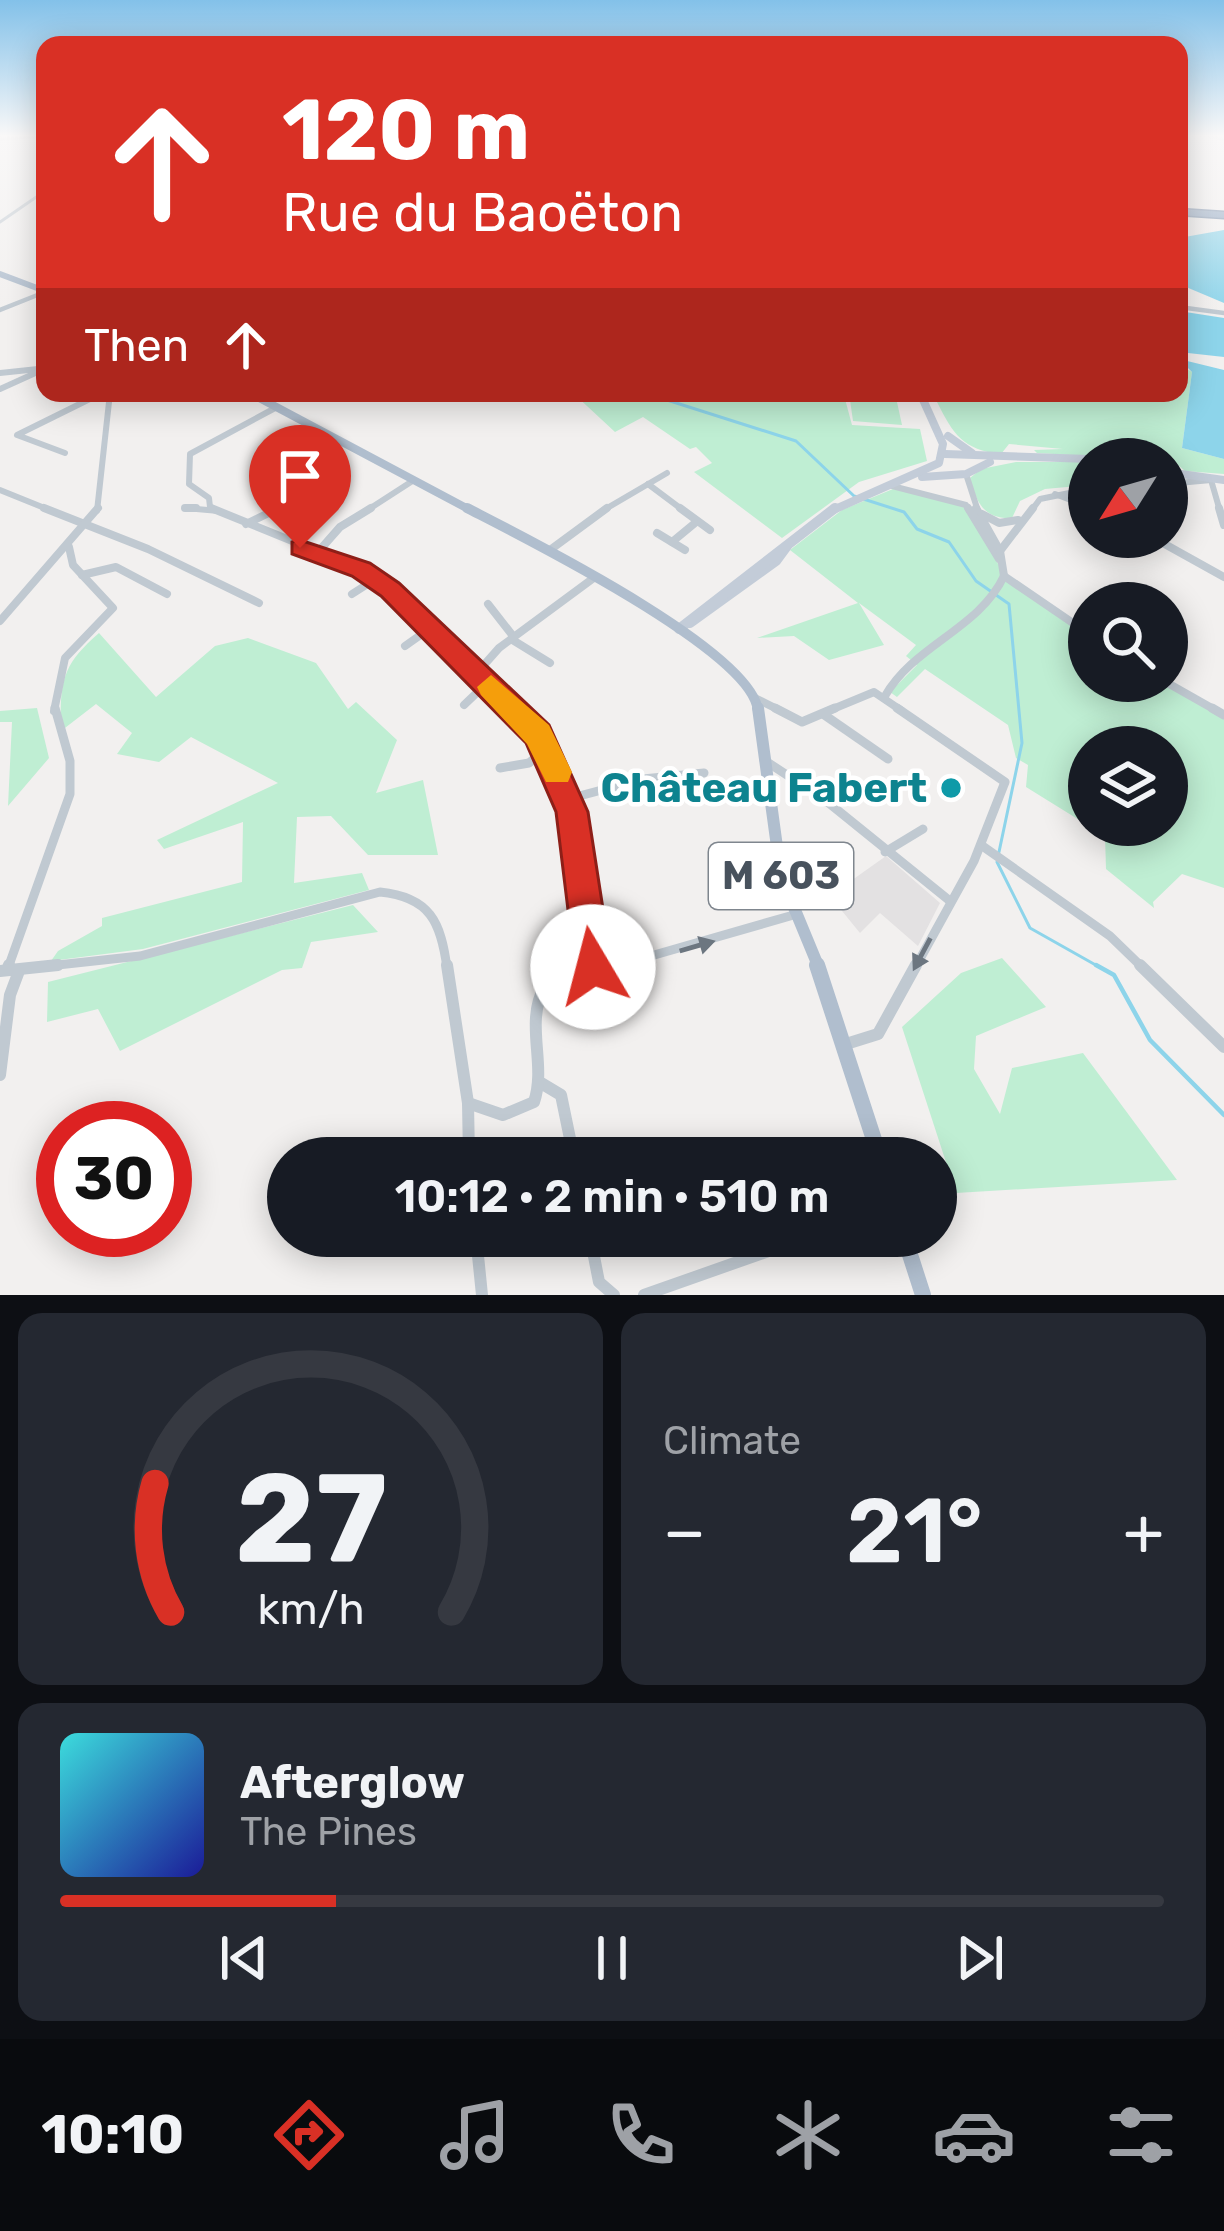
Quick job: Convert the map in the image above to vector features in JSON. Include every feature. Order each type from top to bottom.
[{"type":"highway","points":[[1188,214],[1221,216]]},
{"type":"main road","points":[[0,274],[36,288]]},
{"type":"main road","points":[[267,402],[598,575],[682,626],[740,676],[758,699]]},
{"type":"main road","points":[[927,402],[949,471]]},
{"type":"main road","points":[[928,402],[957,454],[970,467]]},
{"type":"main road","points":[[947,436],[972,453],[998,459],[1068,459]]},
{"type":"main road","points":[[682,626],[782,556],[788,543],[868,490],[957,454]]},
{"type":"main road","points":[[868,490],[998,459]]},
{"type":"main road","points":[[1188,479],[1224,479]]},
{"type":"main road","points":[[662,616],[699,615]]},
{"type":"main road","points":[[699,615],[698,633],[704,648]]},
{"type":"main road","name":"M 603","points":[[758,699],[762,759],[781,876],[845,1044],[874,1137]]},
{"type":"main road","points":[[910,1257],[922,1295]]},
{"type":"street","points":[[0,222],[36,196]]},
{"type":"street","points":[[0,310],[36,295]]},
{"type":"street","points":[[1188,308],[1224,313]]},
{"type":"street","points":[[0,373],[36,371]]},
{"type":"street","points":[[0,389],[36,374]]},
{"type":"street","points":[[65,453],[17,435],[87,402]]},
{"type":"street","points":[[0,621],[53,554],[69,547],[100,502],[106,402]]},
{"type":"street","points":[[210,507],[209,498],[189,484],[190,454],[277,407]]},
{"type":"street","points":[[970,467],[984,528]]},
{"type":"street","points":[[550,550],[586,520],[667,473]]},
{"type":"street","points":[[318,552],[340,527],[416,479]]},
{"type":"street","points":[[1211,480],[1224,525]]},
{"type":"street","points":[[648,484],[695,524],[710,530]]},
{"type":"street","points":[[885,696],[912,664],[999,590],[1004,576],[984,528],[960,502],[892,486]]},
{"type":"street","points":[[0,490],[259,602]]},
{"type":"street","points":[[999,555],[1020,520],[1053,494],[1068,492]]},
{"type":"street","points":[[1053,494],[1068,499]]},
{"type":"street","points":[[185,508],[210,507],[374,580],[512,703],[546,749],[568,799],[594,971]]},
{"type":"street","points":[[246,524],[275,510]]},
{"type":"street","points":[[980,513],[999,523]]},
{"type":"street","points":[[984,528],[1020,520]]},
{"type":"street","points":[[672,542],[695,524]]},
{"type":"street","points":[[984,528],[1009,533]]},
{"type":"street","points":[[657,532],[685,550]]},
{"type":"street","points":[[0,1075],[9,971],[70,794],[70,760],[54,715],[61,666],[113,608],[71,561],[69,547]]},
{"type":"street","points":[[1188,557],[1224,577]]},
{"type":"street","points":[[82,575],[116,567],[167,594]]},
{"type":"street","points":[[476,674],[512,638],[598,575]]},
{"type":"street","points":[[1004,576],[1068,620]]},
{"type":"street","points":[[352,594],[374,580]]},
{"type":"street","points":[[488,604],[512,638],[550,663]]},
{"type":"street","points":[[405,646],[435,613]]},
{"type":"street","points":[[464,705],[486,684]]},
{"type":"street","points":[[758,699],[776,704],[796,720],[824,714],[866,693],[885,696],[1002,776],[1006,786],[981,845],[878,1034],[845,1044]]},
{"type":"street","points":[[1188,695],[1224,715]]},
{"type":"street","points":[[824,714],[889,759]]},
{"type":"street","points":[[500,768],[529,763],[546,749]]},
{"type":"street","points":[[762,759],[780,762],[950,901]]},
{"type":"street","points":[[568,799],[644,779],[704,773]]},
{"type":"street","points":[[885,852],[923,829]]},
{"type":"street","points":[[981,845],[1110,936],[1224,1047]]},
{"type":"street","points":[[9,971],[140,956],[370,895],[410,897],[434,913],[452,985],[469,1137]]},
{"type":"street","points":[[468,1103],[488,1113],[520,1111],[534,1102],[541,1083],[536,1000],[553,981],[798,913]]},
{"type":"street","points":[[541,1083],[561,1095],[570,1137]]},
{"type":"street","points":[[478,1257],[482,1295]]},
{"type":"street","points":[[594,1257],[599,1282],[614,1295]]},
{"type":"street","points":[[644,1295],[752,1257]]},
{"type":"shaded area","points":[[886,856],[940,903],[918,946],[880,913],[860,933],[838,906],[854,893],[848,883]]},
{"type":"green space","points":[[1188,370],[1192,372],[1183,438],[1068,438],[1068,455],[1034,450],[1063,449],[1009,444],[1001,454],[977,449],[961,439],[937,402],[1188,402]]},
{"type":"green space","points":[[583,402],[846,402],[852,425],[920,429],[927,461],[859,482],[782,538],[694,472],[712,463],[696,447],[690,449],[643,417],[615,432]]},
{"type":"green space","points":[[850,402],[897,402],[902,425],[853,421]]},
{"type":"green space","points":[[1188,450],[1224,459],[1224,474],[1188,471]]},
{"type":"green space","points":[[1016,462],[1068,462],[1068,487],[1045,489],[1020,501],[1012,518],[995,516],[979,502],[970,478],[981,469]]},
{"type":"green space","points":[[893,489],[960,503],[971,513],[1004,575],[1068,619],[1068,702],[1188,702],[1188,695],[1224,715],[1224,888],[1182,874],[1153,902],[1154,908],[1106,869],[1105,846],[1188,846],[1188,726],[1068,726],[1068,813],[1026,787],[1028,765],[1016,758],[1008,725],[925,669],[897,697],[890,692],[917,665],[906,656],[916,645],[859,603],[884,645],[829,660],[794,636],[757,638],[858,603],[790,550],[842,510]]},
{"type":"green space","points":[[99,633],[156,697],[215,646],[248,638],[316,663],[348,709],[356,702],[397,740],[376,793],[423,780],[438,855],[368,855],[331,816],[297,817],[294,883],[362,873],[369,890],[143,949],[51,961],[58,951],[102,926],[102,918],[242,882],[243,822],[164,849],[157,840],[278,783],[191,737],[159,762],[117,754],[132,733],[96,704],[61,731],[65,676],[77,655]]},
{"type":"green space","points":[[37,708],[49,758],[8,806],[12,722],[0,722],[0,711]]},
{"type":"green space","points":[[353,905],[378,932],[311,942],[302,968],[282,970],[120,1051],[98,1009],[47,1022],[48,982]]},
{"type":"green space","points":[[1002,958],[1046,1007],[976,1036],[974,1069],[1000,1114],[1012,1068],[1083,1053],[1177,1180],[957,1193],[957,1137],[938,1137],[902,1027],[961,973]]},
{"type":"water","points":[[1224,230],[1224,303],[1188,288],[1188,236]]},
{"type":"water","points":[[1188,312],[1224,318],[1224,357],[1188,353]]},
{"type":"water","points":[[1188,361],[1224,370],[1224,459],[1188,450],[1188,438],[1183,438],[1192,372]]},
{"type":"waterway","points":[[673,402],[796,441],[854,496],[904,512],[917,529],[949,542],[976,581],[1009,604],[1022,743],[999,852]]},
{"type":"waterway","points":[[997,862],[1030,928],[1101,968]]},
{"type":"waterway","points":[[1096,965],[1114,975],[1150,1040],[1224,1115]]},
{"type":"slow traffic","points":[[491,687],[538,734],[557,772]]},
{"type":"place","name":"Château Fabert","points":[[951,788]]},
{"type":"route","points":[[300,548],[361,569],[390,590],[461,662],[512,703],[538,734],[572,812],[593,967]]}]
